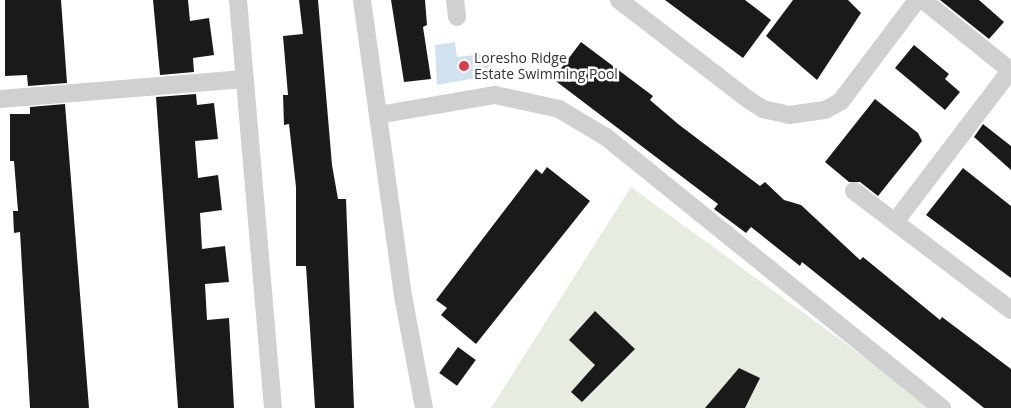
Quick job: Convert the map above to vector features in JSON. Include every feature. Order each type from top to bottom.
[{"type":"street","points":[[238,0],[273,408]]},
{"type":"street","points":[[362,0],[424,408]]},
{"type":"street","points":[[619,0],[763,109],[789,115],[825,110],[841,101],[917,0]]},
{"type":"street","points":[[895,222],[1011,70],[923,0]]},
{"type":"street","points":[[0,99],[244,79]]},
{"type":"street","points":[[378,115],[495,95],[526,98],[559,109],[606,136],[942,408]]},
{"type":"street","points":[[854,191],[1011,310]]},
{"type":"shaded area","points":[[631,187],[934,408],[491,408]]},
{"type":"water","name":"Loresho Ridge Estate Swimming Pool","points":[[455,42],[457,57],[492,53],[493,75],[437,85],[435,45]]},
{"type":"building","points":[[5,0],[61,0],[67,83],[28,86],[27,75],[5,76]]},
{"type":"building","points":[[153,0],[188,0],[190,21],[209,18],[214,55],[193,58],[194,72],[160,75]]},
{"type":"building","points":[[299,0],[318,0],[332,165],[338,199],[346,199],[354,408],[315,408],[306,266],[296,266],[296,187],[289,124],[284,125],[283,95],[288,95],[283,36],[303,34]]},
{"type":"building","points":[[391,0],[425,0],[427,25],[423,27],[431,79],[404,82]]},
{"type":"building","points":[[665,0],[745,0],[771,20],[743,58]]},
{"type":"building","points":[[793,0],[848,0],[861,13],[817,80],[766,36]]},
{"type":"building","points":[[940,0],[979,0],[1004,22],[989,39]]},
{"type":"building","points":[[581,42],[653,96],[650,100],[678,124],[760,186],[765,182],[784,200],[801,205],[860,260],[863,257],[940,320],[942,317],[1011,369],[1011,408],[984,408],[802,262],[800,266],[751,227],[746,233],[714,209],[718,204],[553,79]]},
{"type":"building","points":[[914,45],[949,74],[945,79],[960,92],[945,110],[895,68]]},
{"type":"building","points":[[196,94],[197,105],[214,103],[218,139],[195,141],[198,178],[218,175],[222,210],[200,213],[202,249],[225,246],[229,282],[205,284],[207,320],[229,318],[234,408],[178,408],[156,97]]},
{"type":"building","points":[[875,99],[918,133],[922,141],[878,196],[860,182],[849,182],[825,162]]},
{"type":"building","points":[[65,104],[89,408],[30,408],[20,232],[14,233],[13,211],[18,211],[14,161],[10,161],[10,114],[30,114],[30,107]]},
{"type":"building","points":[[983,124],[1011,146],[1011,170],[974,137]]},
{"type":"building","points":[[547,167],[590,201],[476,344],[441,315],[447,308],[436,300],[536,169],[542,174]]},
{"type":"building","points":[[963,168],[1011,206],[1011,278],[926,215]]},
{"type":"building","points":[[595,311],[635,349],[582,402],[571,392],[595,365],[569,340]]},
{"type":"building","points":[[458,347],[476,360],[457,386],[439,373]]},
{"type":"building","points":[[739,368],[760,378],[745,408],[705,408]]},
{"type":"place","name":"Loresho Ridge Estate Swimming Pool","points":[[464,66]]}]
